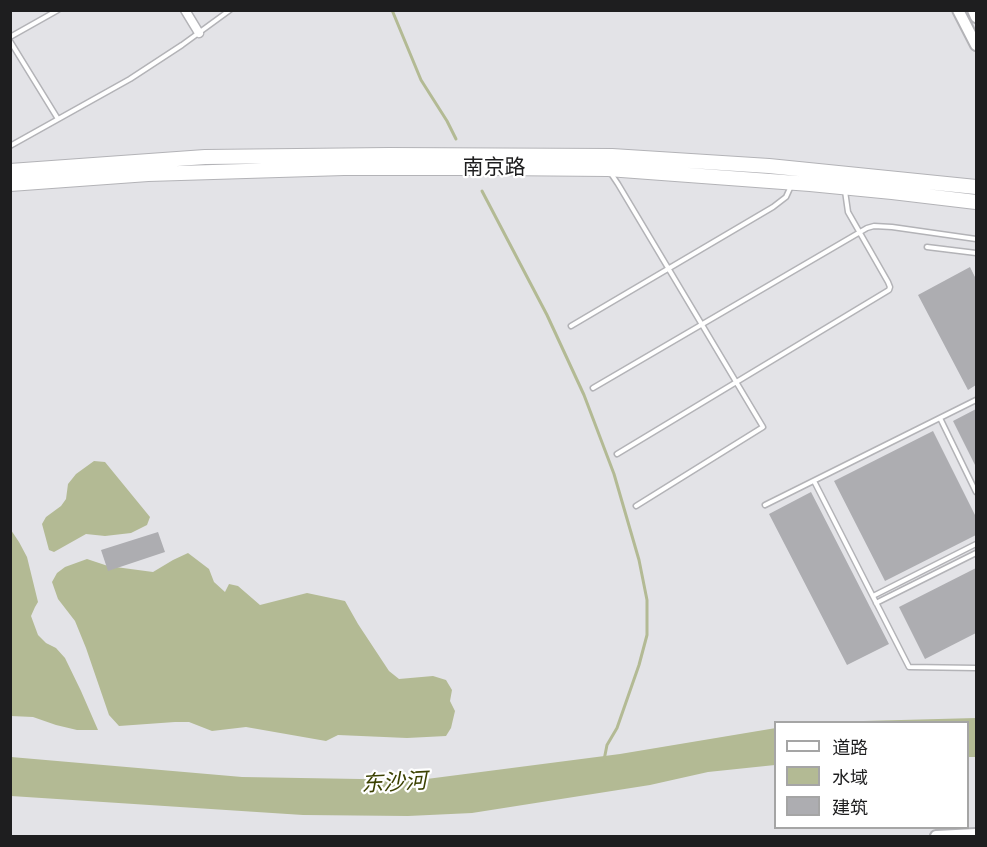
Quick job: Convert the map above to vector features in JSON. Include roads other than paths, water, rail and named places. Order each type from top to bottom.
[{"type":"main road","name":"南京路","points":[[10,171],[205,158],[389,155],[612,156],[769,166],[976,187]]},
{"type":"main road","name":"南京路","points":[[10,184],[148,174],[344,168],[608,169],[844,187],[976,202]]},
{"type":"street","points":[[185,10],[199,33]]},
{"type":"street","points":[[958,10],[976,45]]},
{"type":"street","points":[[973,10],[976,17]]},
{"type":"street","points":[[936,837],[976,834]]},
{"type":"lane","points":[[58,10],[10,39],[58,119]]},
{"type":"lane","points":[[10,146],[130,79],[230,10]]},
{"type":"lane","points":[[608,169],[763,427],[636,506]]},
{"type":"lane","points":[[571,326],[773,207],[786,197],[793,183]]},
{"type":"lane","points":[[616,454],[889,290],[888,282],[848,212],[844,187]]},
{"type":"lane","points":[[594,388],[867,228],[892,227],[976,239]]},
{"type":"lane","points":[[927,247],[976,253]]},
{"type":"lane","points":[[765,505],[976,400]]},
{"type":"lane","points":[[940,418],[976,492]]},
{"type":"lane","points":[[814,481],[909,667],[976,668]]},
{"type":"lane","points":[[873,596],[976,544]]},
{"type":"lane","points":[[876,603],[976,554]]},
{"type":"water","points":[[94,461],[105,462],[150,517],[147,525],[131,533],[105,536],[86,534],[54,552],[49,550],[42,524],[46,517],[61,506],[66,499],[68,484],[76,474]]},
{"type":"water","points":[[11,530],[27,557],[38,602],[31,616],[38,635],[65,658],[98,730],[77,730],[33,717],[11,716]]},
{"type":"water","points":[[188,553],[209,569],[214,582],[225,592],[229,584],[238,586],[260,605],[307,593],[345,601],[389,671],[399,679],[433,676],[446,680],[452,690],[450,701],[455,711],[451,728],[446,736],[407,738],[338,735],[326,741],[246,727],[212,731],[189,722],[119,726],[109,715],[75,621],[58,599],[52,582],[57,573],[65,567],[87,559],[108,566],[153,572]]},
{"type":"water","points":[[976,718],[976,757],[969,757],[969,721],[864,721]]},
{"type":"water","name":"东沙河","points":[[774,728],[774,765],[708,772],[650,785],[472,813],[408,816],[303,815],[11,796],[11,757],[242,777],[419,780],[620,754]]},
{"type":"waterway","points":[[392,10],[421,80],[456,139]]},
{"type":"waterway","points":[[482,191],[547,315],[584,395],[614,474],[639,560],[647,600],[647,635],[639,665],[617,728],[607,745],[604,760]]}]
